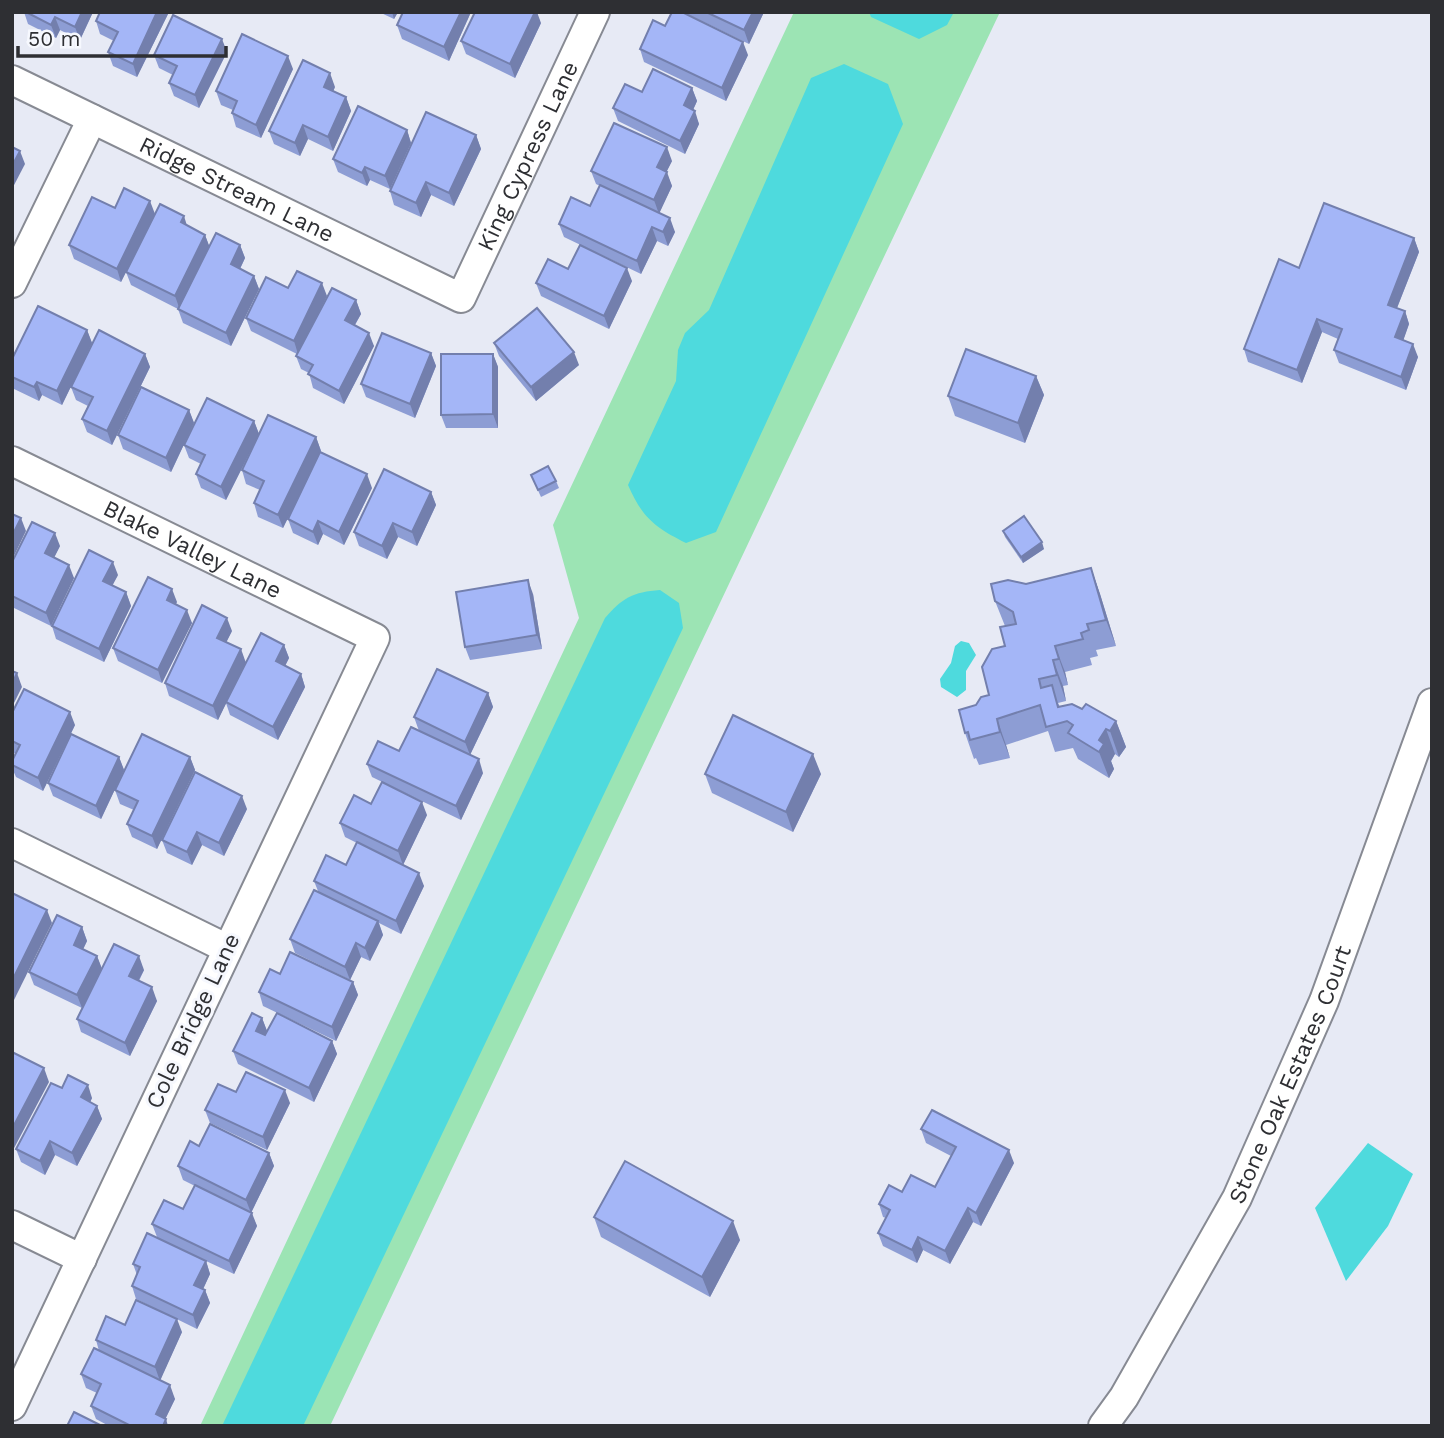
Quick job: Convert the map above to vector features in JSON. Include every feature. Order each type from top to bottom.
[{"type":"street","name":"King Cypress Lane","points":[[461,298],[595,12]]},
{"type":"street","name":"Ridge Stream Lane","points":[[12,80],[461,298]]},
{"type":"street","points":[[12,283],[92,119]]},
{"type":"street","name":"Blake Valley Lane","points":[[12,461],[375,638]]},
{"type":"street","name":"Cole Bridge Lane","points":[[12,1406],[226,948],[375,638]]},
{"type":"street","name":"Stone Oak Estates Court","points":[[1103,1426],[1124,1397],[1242,1186],[1324,1001],[1432,703]]},
{"type":"street","points":[[12,843],[226,948]]},
{"type":"street","points":[[12,1225],[82,1259]]},
{"type":"green space","points":[[794,12],[1000,12],[330,1426],[200,1426],[579,618],[553,525]]},
{"type":"water","points":[[869,12],[954,12],[947,25],[919,39],[871,17]]},
{"type":"water","points":[[844,64],[888,84],[903,124],[716,532],[686,543],[650,520],[638,505],[628,485],[676,381],[678,350],[685,333],[709,310],[811,78]]},
{"type":"water","points":[[660,590],[679,603],[683,628],[303,1426],[222,1426],[605,618],[629,597]]},
{"type":"water","points":[[961,641],[969,643],[976,655],[966,671],[966,690],[957,697],[941,687],[940,679],[951,663],[955,646]]},
{"type":"water","points":[[1368,1143],[1413,1174],[1388,1226],[1346,1281],[1315,1208]]},
{"type":"building","points":[[26,12],[82,12],[75,27],[55,17],[51,25]]},
{"type":"building","points":[[100,12],[157,12],[133,64],[108,52],[118,32],[96,21]]},
{"type":"building","points":[[403,12],[461,12],[444,47],[397,25]]},
{"type":"building","points":[[475,12],[535,12],[510,64],[461,41]]},
{"type":"building","points":[[672,12],[682,12],[743,42],[722,88],[640,49],[653,20],[665,26]]},
{"type":"building","points":[[706,12],[753,12],[744,30]]},
{"type":"building","points":[[173,15],[222,39],[195,95],[169,83],[177,66],[154,55]]},
{"type":"building","points":[[242,34],[288,56],[256,125],[232,113],[237,101],[216,91]]},
{"type":"building","points":[[303,60],[330,73],[324,87],[346,97],[328,137],[303,125],[295,143],[269,131]]},
{"type":"building","points":[[653,69],[692,88],[684,105],[695,111],[680,141],[613,108],[625,84],[642,92]]},
{"type":"building","points":[[358,106],[407,130],[385,176],[365,167],[362,173],[333,159]]},
{"type":"building","points":[[426,112],[476,135],[449,193],[426,182],[416,203],[390,191]]},
{"type":"building","points":[[614,123],[667,147],[657,167],[667,172],[654,200],[591,171]]},
{"type":"building","points":[[12,147],[20,151],[12,166]]},
{"type":"building","points":[[600,185],[670,218],[663,232],[652,227],[637,261],[559,224],[571,197],[590,206]]},
{"type":"building","points":[[124,188],[150,201],[117,269],[69,245],[92,197],[115,208]]},
{"type":"building","points":[[1324,203],[1414,238],[1388,305],[1405,311],[1395,337],[1413,344],[1401,377],[1334,350],[1342,329],[1317,319],[1297,370],[1244,349],[1279,259],[1299,268]]},
{"type":"building","points":[[160,204],[184,216],[181,222],[205,235],[175,296],[126,272]]},
{"type":"building","points":[[216,233],[240,245],[231,264],[254,276],[226,333],[178,309]]},
{"type":"building","points":[[580,245],[627,268],[604,316],[536,283],[548,259],[568,269]]},
{"type":"building","points":[[297,271],[322,283],[294,341],[246,318],[266,277],[288,288]]},
{"type":"building","points":[[332,288],[356,300],[345,320],[369,333],[339,391],[308,374],[313,365],[296,356]]},
{"type":"building","points":[[38,306],[87,330],[57,391],[37,382],[34,387],[12,377],[12,359]]},
{"type":"building","points":[[537,308],[574,352],[531,387],[494,343]]},
{"type":"building","points":[[99,330],[145,354],[107,431],[82,419],[93,397],[71,387]]},
{"type":"building","points":[[382,333],[431,353],[410,404],[361,384]]},
{"type":"building","points":[[966,349],[1036,376],[1018,423],[948,396]]},
{"type":"building","points":[[441,354],[493,354],[493,414],[441,415]]},
{"type":"building","points":[[141,387],[189,410],[166,458],[118,435]]},
{"type":"building","points":[[207,398],[254,421],[221,487],[196,474],[205,455],[184,445]]},
{"type":"building","points":[[268,415],[316,437],[278,515],[254,503],[264,481],[242,470]]},
{"type":"building","points":[[320,452],[367,474],[339,532],[318,521],[313,532],[288,519]]},
{"type":"building","points":[[548,466],[556,481],[538,490],[531,475]]},
{"type":"building","points":[[384,469],[431,492],[412,532],[393,523],[382,546],[354,532]]},
{"type":"building","points":[[12,514],[21,518],[12,536]]},
{"type":"building","points":[[1024,516],[1042,542],[1021,557],[1003,531]]},
{"type":"building","points":[[32,522],[55,533],[45,553],[69,565],[46,613],[12,596],[12,562]]},
{"type":"building","points":[[89,550],[113,562],[103,581],[126,592],[99,649],[52,626]]},
{"type":"building","points":[[1091,568],[1106,620],[1087,624],[1089,630],[1081,633],[1083,639],[1055,646],[1059,659],[1053,660],[1057,675],[1039,679],[1041,688],[1052,685],[1058,707],[1072,704],[1082,709],[1086,704],[1116,721],[1110,731],[1106,729],[1099,740],[1104,744],[1099,752],[1068,733],[1073,725],[1067,721],[1046,727],[1040,705],[997,719],[1000,732],[970,740],[968,732],[965,733],[959,710],[976,705],[981,697],[989,695],[982,667],[992,649],[1005,646],[1000,627],[1016,624],[1013,612],[995,601],[991,584],[1008,580],[1026,584]]},
{"type":"building","points":[[148,577],[172,589],[167,600],[187,610],[158,670],[113,648]]},
{"type":"building","points":[[528,580],[537,635],[465,647],[456,592]]},
{"type":"building","points":[[202,605],[227,618],[217,638],[241,649],[213,706],[165,683]]},
{"type":"building","points":[[261,633],[284,645],[276,661],[301,674],[273,727],[226,702]]},
{"type":"building","points":[[437,669],[488,693],[465,742],[414,717]]},
{"type":"building","points":[[12,671],[17,673],[12,684]]},
{"type":"building","points":[[24,689],[70,712],[38,778],[12,765],[20,745],[12,741],[12,713]]},
{"type":"building","points":[[733,715],[813,754],[786,812],[705,774]]},
{"type":"building","points":[[411,727],[479,759],[456,806],[367,764],[378,741],[399,751]]},
{"type":"building","points":[[71,734],[119,757],[96,806],[48,783]]},
{"type":"building","points":[[142,734],[190,757],[152,836],[127,824],[138,801],[115,790]]},
{"type":"building","points":[[195,772],[242,796],[219,843],[197,832],[187,852],[162,840]]},
{"type":"building","points":[[382,782],[422,802],[398,851],[340,823],[354,795],[371,804]]},
{"type":"building","points":[[357,842],[419,873],[396,921],[314,881],[326,855],[346,865]]},
{"type":"building","points":[[314,890],[378,921],[365,948],[356,943],[345,967],[290,939]]},
{"type":"building","points":[[12,893],[47,910],[12,981]]},
{"type":"building","points":[[57,915],[82,927],[74,945],[97,956],[77,995],[29,972]]},
{"type":"building","points":[[114,944],[139,956],[129,976],[152,987],[125,1043],[77,1019]]},
{"type":"building","points":[[290,952],[353,982],[332,1027],[259,992],[270,969],[280,974]]},
{"type":"building","points":[[252,1013],[262,1018],[256,1031],[265,1035],[277,1013],[332,1041],[309,1088],[233,1051]]},
{"type":"building","points":[[12,1052],[44,1068],[12,1129]]},
{"type":"building","points":[[246,1072],[285,1090],[263,1137],[205,1110],[218,1084],[236,1092]]},
{"type":"building","points":[[68,1075],[88,1085],[81,1097],[97,1106],[72,1153],[50,1141],[40,1161],[16,1149],[51,1083],[62,1088]]},
{"type":"building","points":[[932,1110],[1009,1150],[976,1213],[968,1208],[945,1251],[918,1237],[912,1250],[878,1233],[890,1210],[879,1204],[889,1185],[902,1192],[911,1175],[935,1187],[956,1147],[921,1129]]},
{"type":"building","points":[[210,1124],[269,1153],[246,1200],[178,1166],[190,1141],[199,1146]]},
{"type":"building","points":[[625,1161],[733,1221],[702,1277],[594,1217]]},
{"type":"building","points":[[195,1185],[252,1213],[229,1261],[152,1224],[164,1200],[183,1209]]},
{"type":"building","points":[[147,1233],[206,1261],[194,1285],[205,1290],[193,1315],[132,1286],[140,1267],[133,1264]]},
{"type":"building","points":[[136,1300],[177,1319],[155,1367],[96,1340],[106,1316],[125,1325]]},
{"type":"building","points":[[94,1348],[170,1385],[156,1414],[166,1419],[163,1426],[131,1426],[91,1406],[101,1384],[81,1374]]},
{"type":"building","points":[[74,1412],[102,1426],[67,1426]]}]
